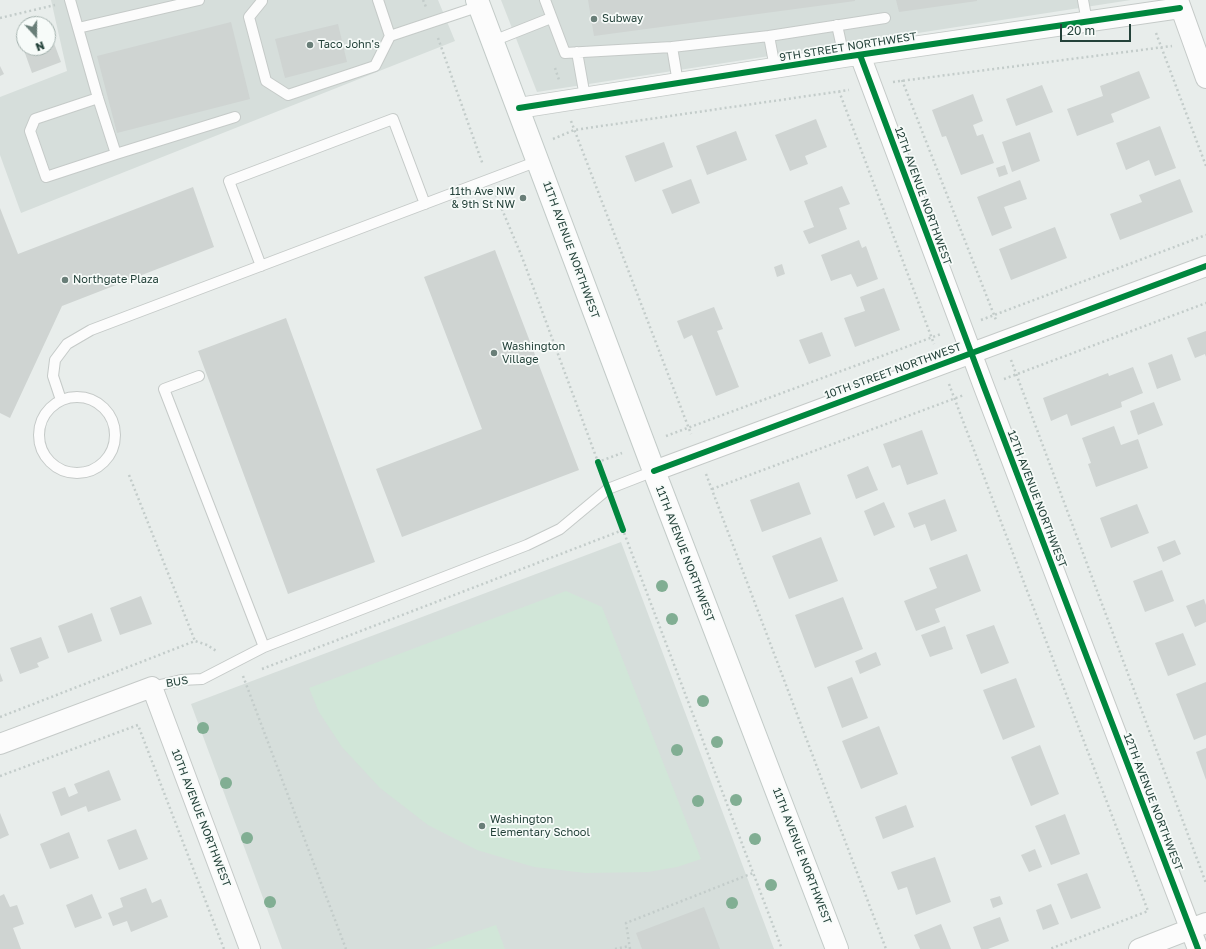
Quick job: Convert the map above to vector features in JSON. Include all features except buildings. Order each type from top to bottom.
[{"type":"main road","name":"11TH AVENUE NORTHWEST","points":[[479,3],[654,471],[837,949]]},
{"type":"street","name":"9TH STREET NORTHWEST","points":[[519,108],[852,56],[1087,22],[1179,4]]},
{"type":"street","points":[[1179,4],[1206,78]]},
{"type":"street","name":"12TH AVENUE NORTHWEST","points":[[852,56],[1198,926],[1198,949]]},
{"type":"street","name":"10TH STREET NORTHWEST","points":[[654,471],[1206,266]]},
{"type":"street","points":[[0,744],[152,687]]},
{"type":"street","name":"10TH AVENUE NORTHWEST","points":[[152,687],[250,949]]},
{"type":"street","points":[[1139,949],[1198,926]]},
{"type":"lane","points":[[78,28],[199,0]]},
{"type":"lane","points":[[263,0],[249,17],[264,74],[266,81],[288,95],[376,66],[390,36],[378,0]]},
{"type":"lane","points":[[545,0],[565,53],[672,47],[769,36],[885,18]]},
{"type":"lane","points":[[1083,0],[1087,22]]},
{"type":"lane","points":[[70,1],[116,154]]},
{"type":"lane","points":[[390,36],[432,23],[479,3]]},
{"type":"lane","points":[[493,41],[552,18]]},
{"type":"lane","points":[[837,26],[852,56]]},
{"type":"lane","points":[[769,36],[775,68]]},
{"type":"lane","points":[[672,47],[678,83]]},
{"type":"lane","points":[[577,52],[585,97]]},
{"type":"lane","points":[[98,98],[35,119],[30,131],[46,176],[234,117]]},
{"type":"lane","points":[[261,266],[229,181],[393,119],[425,204]]},
{"type":"lane","points":[[61,400],[53,376],[55,360],[67,344],[91,330],[538,161]]},
{"type":"lane","points":[[199,376],[164,389],[264,647],[528,545],[560,529],[608,490],[654,471]]},
{"type":"lane","points":[[74,396],[92,399],[108,411],[116,429],[115,444],[111,453],[98,467],[78,473],[64,471],[55,466],[46,457],[39,438],[39,428],[45,413],[61,400],[74,396]]},
{"type":"lane","name":"BUS","points":[[152,687],[181,680],[202,680],[264,647]]},
{"type":"path","points":[[423,0],[489,180],[522,257],[608,490]]},
{"type":"path","points":[[0,18],[70,1]]},
{"type":"path","points":[[1206,166],[1161,47],[902,80],[994,315],[1206,235]]},
{"type":"path","points":[[840,91],[932,338],[688,428],[574,130],[840,91]]},
{"type":"path","points":[[1206,303],[1017,374],[1206,883]]},
{"type":"path","points":[[886,949],[712,489],[954,398],[1148,911],[1050,949]]},
{"type":"path","points":[[0,717],[195,641],[129,475]]},
{"type":"path","points":[[621,523],[782,949]]},
{"type":"path","points":[[258,671],[623,530]]},
{"type":"path","points":[[251,674],[244,676],[346,949]]},
{"type":"path","points":[[0,776],[138,725],[224,949]]},
{"type":"path","points":[[615,949],[630,948],[626,922],[754,874]]},
{"type":"shaded area","points":[[51,0],[438,0],[455,41],[21,213],[0,155],[0,97],[67,71],[56,22],[56,16],[55,16]]},
{"type":"shaded area","points":[[501,0],[1131,0],[537,92]]},
{"type":"shaded area","name":"Washington Elementary School","points":[[621,542],[774,949],[282,949],[191,704]]},
{"type":"green space","points":[[566,591],[602,607],[701,859],[677,867],[648,872],[585,873],[534,867],[477,850],[428,825],[380,788],[342,747],[319,712],[309,688]]},
{"type":"green space","points":[[496,925],[505,949],[426,949]]},
{"type":"cycle path","points":[[519,108],[844,57],[1180,8]]},
{"type":"cycle path","points":[[860,55],[984,387],[1198,949]]},
{"type":"cycle path","points":[[654,471],[1206,266]]},
{"type":"cycle path","points":[[598,462],[623,530]]},
{"type":"place","name":"Subway","points":[[594,19]]},
{"type":"place","name":"Taco John's","points":[[310,45]]},
{"type":"place","name":"11th Ave NW & 9th St NW","points":[[523,198]]},
{"type":"place","name":"Northgate Plaza","points":[[65,280]]},
{"type":"place","name":"Washington Village","points":[[494,353]]},
{"type":"place","name":"Washington Elementary School","points":[[482,826]]}]
